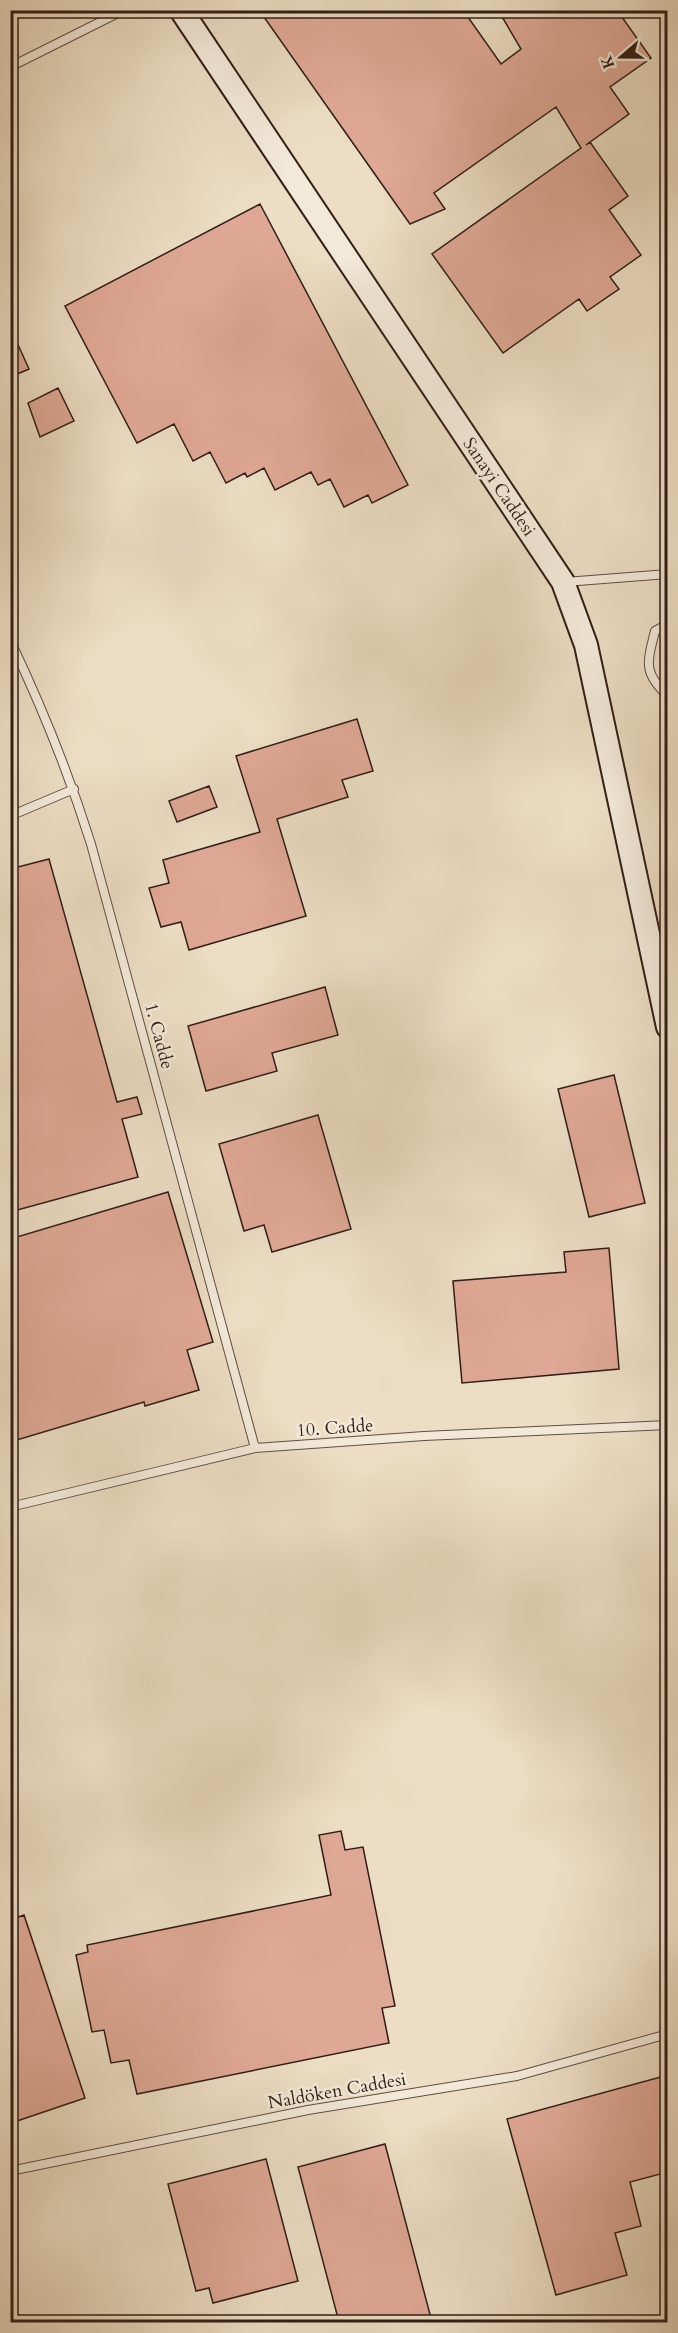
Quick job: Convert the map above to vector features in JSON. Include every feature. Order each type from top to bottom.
[{"type":"street","name":"Sanayi Caddesi","points":[[181,10],[563,582],[586,645],[668,1028]]},
{"type":"lane","points":[[10,67],[124,10]]},
{"type":"lane","points":[[563,582],[668,574]]},
{"type":"lane","points":[[668,624],[655,631],[648,657],[651,681],[668,696]]},
{"type":"lane","name":"1. Cadde","points":[[10,640],[43,710],[74,789],[255,1448]]},
{"type":"lane","points":[[10,816],[74,789]]},
{"type":"lane","name":"10. Cadde","points":[[10,1507],[255,1448],[424,1436],[668,1425]]},
{"type":"lane","name":"Naldöken Caddesi","points":[[10,2171],[308,2110],[517,2076],[668,2034]]},
{"type":"building","points":[[259,10],[463,10],[501,64],[521,49],[498,10],[617,10],[651,58],[610,87],[629,114],[590,142],[628,196],[609,210],[641,255],[610,277],[619,289],[587,311],[579,299],[503,353],[432,254],[581,148],[556,107],[434,193],[445,209],[410,224]]},
{"type":"building","points":[[260,204],[408,485],[372,503],[368,495],[344,507],[330,479],[318,485],[311,472],[275,490],[264,468],[247,477],[245,473],[226,483],[210,452],[193,461],[174,424],[137,443],[65,306]]},
{"type":"building","points":[[10,327],[29,369],[10,377]]},
{"type":"building","points":[[58,388],[74,421],[40,437],[28,403]]},
{"type":"building","points":[[357,719],[373,771],[342,780],[348,797],[277,819],[306,916],[189,950],[181,922],[161,927],[149,888],[169,883],[163,860],[260,832],[236,756]]},
{"type":"building","points":[[209,786],[217,807],[177,822],[169,801]]},
{"type":"building","points":[[49,859],[117,1102],[137,1097],[142,1114],[122,1119],[138,1177],[10,1212],[10,869]]},
{"type":"building","points":[[325,987],[338,1035],[272,1053],[277,1071],[206,1091],[188,1026]]},
{"type":"building","points":[[614,1075],[645,1203],[589,1217],[558,1089]]},
{"type":"building","points":[[318,1115],[351,1229],[272,1252],[264,1225],[244,1231],[219,1144]]},
{"type":"building","points":[[168,1192],[213,1342],[187,1350],[199,1390],[145,1406],[144,1402],[10,1442],[10,1239]]},
{"type":"building","points":[[609,1248],[619,1369],[462,1383],[453,1281],[566,1272],[564,1252]]},
{"type":"building","points":[[341,1831],[345,1850],[363,1847],[395,2006],[382,2008],[389,2043],[137,2094],[129,2060],[111,2063],[104,2030],[92,2032],[76,1955],[88,1952],[87,1945],[331,1895],[319,1835]]},
{"type":"building","points":[[24,1915],[85,2098],[17,2121],[10,2103],[10,1920]]},
{"type":"building","points":[[668,2075],[668,2172],[630,2182],[641,2226],[615,2233],[627,2275],[556,2295],[507,2119]]},
{"type":"building","points":[[385,2144],[432,2322],[339,2322],[298,2167]]},
{"type":"building","points":[[266,2159],[298,2281],[213,2303],[209,2288],[196,2291],[168,2184]]}]
